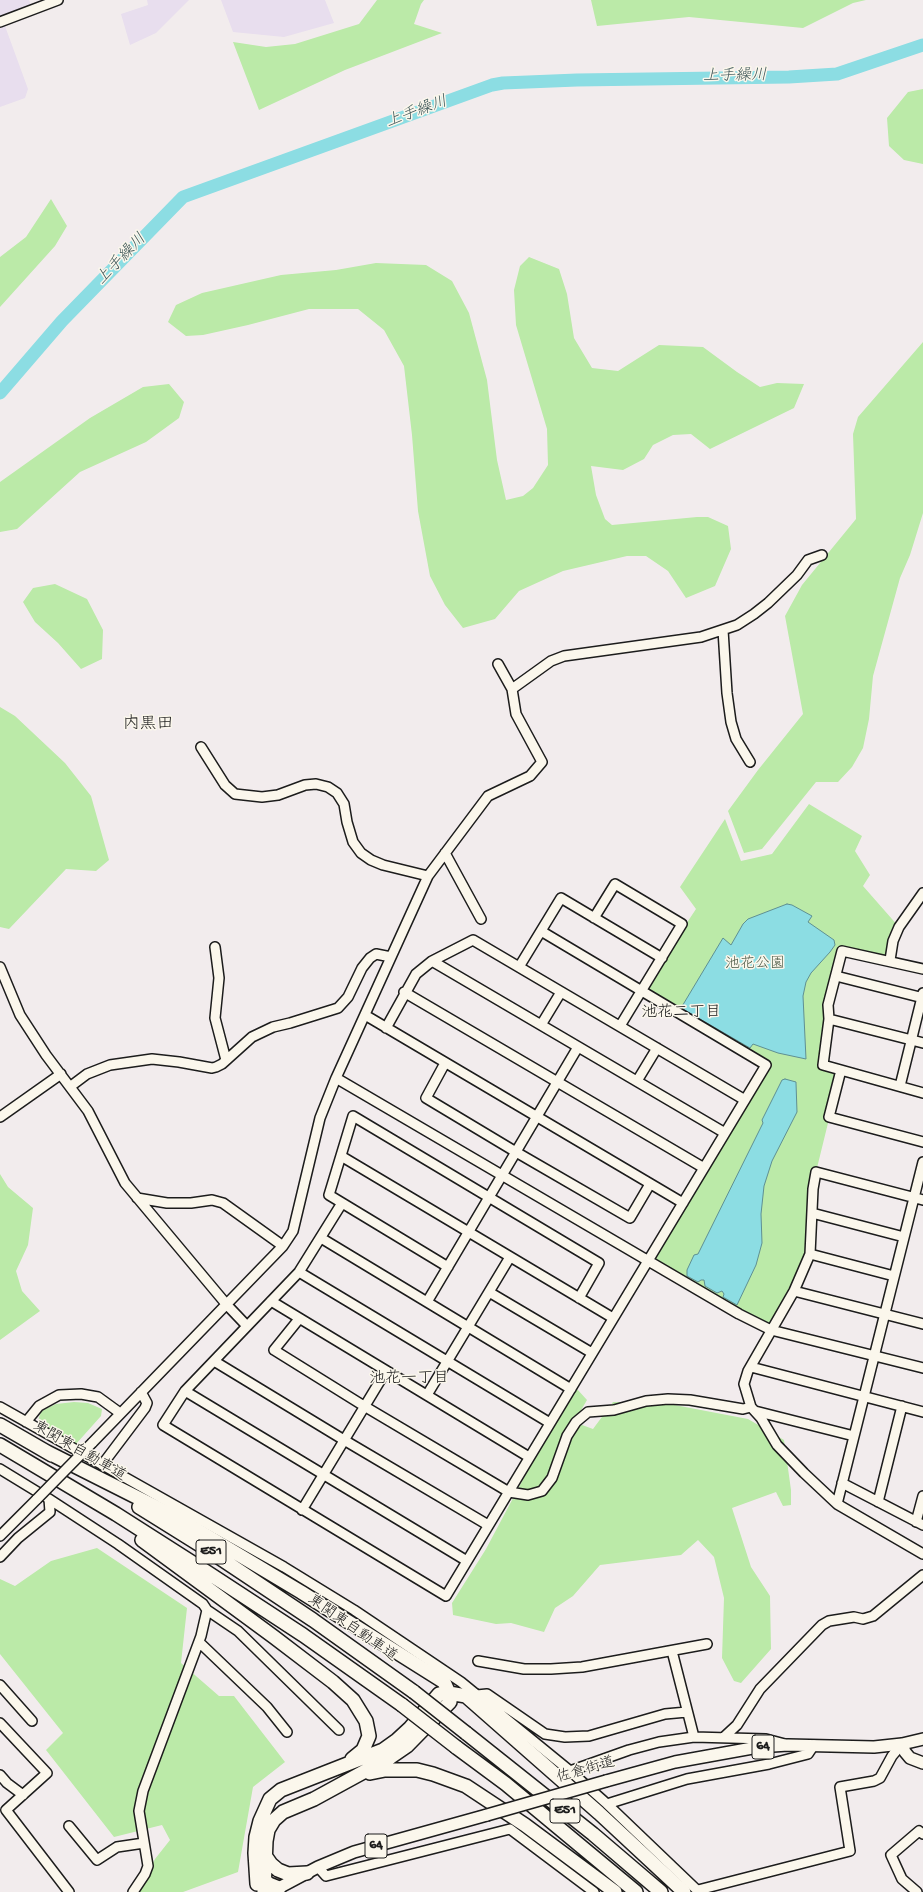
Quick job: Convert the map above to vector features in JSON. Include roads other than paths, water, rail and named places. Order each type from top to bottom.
[{"type":"highway","name":"東関東自動車道","points":[[0,1425],[208,1550],[313,1620],[414,1692],[593,1834],[661,1892]]},
{"type":"highway","name":"E51","points":[[0,1445],[51,1474],[223,1582],[303,1635],[402,1705],[456,1748],[518,1794],[636,1892]]},
{"type":"highway","points":[[45,1451],[174,1516],[232,1550],[444,1682],[449,1693],[450,1702],[407,1746],[392,1757],[314,1799],[283,1812],[274,1820],[268,1830],[264,1854],[267,1885]]},
{"type":"highway","points":[[51,1474],[241,1612],[333,1682],[353,1700],[366,1721],[369,1736],[363,1750],[345,1765]]},
{"type":"highway","points":[[267,1885],[255,1853],[256,1837],[260,1821],[270,1799],[282,1790],[383,1750],[397,1740],[439,1694],[449,1693],[466,1696],[599,1813],[684,1892]]},
{"type":"highway","points":[[354,1777],[385,1770],[417,1770],[466,1786],[519,1821],[615,1892]]},
{"type":"highway","points":[[264,1854],[271,1864],[278,1870],[288,1874],[312,1870]]},
{"type":"highway","points":[[256,1892],[258,1885],[267,1885]]},
{"type":"main road","name":"佐倉街道","points":[[267,1885],[312,1870],[354,1852],[675,1762],[724,1752],[788,1745],[874,1747],[902,1744],[923,1739]]},
{"type":"main road","points":[[902,1744],[905,1752],[910,1758],[923,1763]]},
{"type":"street","points":[[0,22],[58,0]]},
{"type":"street","points":[[512,689],[550,661],[564,656],[702,637],[737,625],[754,614],[797,576],[808,560],[822,554]]},
{"type":"street","points":[[723,630],[727,693],[731,722],[736,739],[750,762]]},
{"type":"street","points":[[0,1536],[227,1305],[283,1246],[293,1231],[320,1118],[336,1078],[428,876],[488,796],[530,776],[542,762],[516,714],[512,689],[498,664]]},
{"type":"street","points":[[201,747],[225,785],[236,794],[262,797],[278,795],[305,785],[316,784],[328,787],[337,793],[344,804],[347,822],[353,842],[361,853],[371,860],[428,876]]},
{"type":"street","points":[[445,853],[481,919]]},
{"type":"street","points":[[594,918],[615,884],[682,924],[620,1026]]},
{"type":"street","points":[[890,960],[892,943],[899,928],[923,894]]},
{"type":"street","points":[[520,967],[561,898],[662,958]]},
{"type":"street","points":[[342,1203],[299,1272],[185,1391],[163,1425],[446,1596],[766,1065],[641,992],[541,931]]},
{"type":"street","points":[[386,1028],[404,992],[416,974],[432,961],[472,940],[745,1100]]},
{"type":"street","points":[[215,947],[219,978],[215,1018],[226,1060]]},
{"type":"street","points":[[923,969],[890,960],[888,961],[842,951],[828,1005],[829,1019],[823,1065],[923,1093]]},
{"type":"street","points":[[71,1086],[87,1074],[110,1065],[152,1059],[212,1068],[222,1064],[252,1037],[274,1027],[338,1008],[348,996],[362,968],[370,958],[376,954],[391,957]]},
{"type":"street","points":[[432,961],[725,1133]]},
{"type":"street","points":[[0,967],[20,1015],[34,1038],[71,1086],[88,1111],[125,1183],[227,1305],[247,1326]]},
{"type":"street","points":[[836,976],[923,996],[900,1086]]},
{"type":"street","points":[[404,992],[704,1168]]},
{"type":"street","points":[[541,1025],[561,992]]},
{"type":"street","points":[[365,1015],[683,1203]]},
{"type":"street","points":[[829,1019],[923,1043]]},
{"type":"street","points":[[427,1302],[578,1047]]},
{"type":"street","points":[[637,1081],[657,1048]]},
{"type":"street","points":[[445,1063],[426,1098],[516,1152],[630,1218],[650,1184]]},
{"type":"street","points":[[841,1070],[829,1117],[923,1142]]},
{"type":"street","points":[[0,1118],[61,1074]]},
{"type":"street","points":[[336,1078],[739,1314],[771,1330],[923,1368]]},
{"type":"street","points":[[448,1267],[330,1195],[353,1116],[599,1263],[579,1298]]},
{"type":"street","points":[[341,1156],[613,1318]]},
{"type":"street","points":[[837,1504],[923,1162]]},
{"type":"street","points":[[923,1200],[816,1172],[810,1254],[794,1291],[750,1367],[744,1384],[753,1409],[780,1449],[837,1504],[923,1554]]},
{"type":"street","points":[[137,1198],[167,1203],[192,1203],[212,1200],[223,1203],[238,1211],[283,1246]]},
{"type":"street","points":[[812,1213],[904,1237]]},
{"type":"street","points":[[321,1238],[571,1389]]},
{"type":"street","points":[[810,1254],[894,1276]]},
{"type":"street","points":[[427,1395],[510,1257]]},
{"type":"street","points":[[299,1272],[550,1423]]},
{"type":"street","points":[[794,1291],[923,1324]]},
{"type":"street","points":[[489,1292],[592,1353]]},
{"type":"street","points":[[271,1301],[529,1457]]},
{"type":"street","points":[[300,1319],[274,1350],[364,1406],[509,1492],[528,1495],[542,1491],[552,1478],[567,1436],[576,1422],[588,1412],[614,1410],[646,1401],[668,1399],[690,1400],[743,1409],[753,1409],[854,1436]]},
{"type":"street","points":[[214,1361],[488,1525]]},
{"type":"street","points":[[750,1367],[923,1412]]},
{"type":"street","points":[[302,1510],[386,1371]]},
{"type":"street","points":[[185,1391],[467,1561]]},
{"type":"street","points":[[102,1465],[145,1408],[147,1403],[141,1392]]},
{"type":"street","points":[[26,1422],[39,1406],[59,1395],[81,1394],[98,1397],[120,1413]]},
{"type":"street","points":[[878,1502],[902,1406]]},
{"type":"street","points":[[0,1407],[284,1566],[354,1610],[461,1682],[570,1771],[699,1891],[850,1851],[840,1787],[874,1781],[880,1778],[892,1756],[902,1744]]},
{"type":"street","points":[[0,1469],[50,1498],[138,1557],[203,1604],[207,1610],[238,1631],[340,1730]]},
{"type":"street","points":[[842,1483],[920,1524],[923,1496]]},
{"type":"street","points":[[0,1557],[18,1538],[50,1512],[50,1498]]},
{"type":"street","points":[[724,1738],[737,1725],[760,1689],[822,1625],[829,1621],[854,1617],[863,1619],[873,1616],[923,1575]]},
{"type":"street","points":[[133,1892],[145,1874],[148,1866],[139,1811],[143,1791],[204,1628],[207,1610]]},
{"type":"street","points":[[199,1642],[267,1707],[287,1732]]},
{"type":"street","points":[[478,1661],[524,1669],[582,1667],[707,1644]]},
{"type":"street","points":[[672,1651],[694,1737]]},
{"type":"street","points":[[0,1685],[32,1721]]},
{"type":"street","points":[[477,1695],[487,1694],[545,1734],[565,1737],[589,1736],[665,1714],[687,1712]]},
{"type":"street","points":[[0,1723],[47,1773],[6,1810],[69,1892]]},
{"type":"street","points":[[570,1771],[629,1750],[659,1742],[694,1737],[766,1739],[778,1741],[788,1745]]},
{"type":"street","points":[[607,1804],[687,1779],[769,1764],[808,1754],[814,1745]]},
{"type":"street","points":[[0,1775],[7,1783],[23,1795]]},
{"type":"street","points":[[69,1826],[98,1860],[117,1847],[144,1843]]},
{"type":"street","points":[[312,1870],[326,1876],[510,1830],[594,1892]]},
{"type":"street","points":[[917,1892],[902,1879],[891,1855],[919,1831],[923,1834]]},
{"type":"water","points":[[787,904],[792,905],[812,916],[808,922],[834,940],[835,945],[811,973],[806,982],[803,996],[806,1059],[778,1053],[753,1044],[750,1048],[681,1008],[723,938],[731,945],[743,924],[748,919]]},
{"type":"water","points":[[785,1079],[796,1082],[797,1112],[772,1161],[764,1186],[761,1214],[762,1243],[756,1265],[737,1305],[723,1297],[724,1294],[722,1291],[717,1293],[705,1286],[704,1280],[698,1282],[687,1276],[687,1270],[694,1255],[698,1254],[763,1123],[762,1120],[782,1080]]},
{"type":"waterway","name":"上手繰川","points":[[0,393],[62,321],[183,197],[492,85],[503,83],[577,80],[789,77],[837,74],[923,45]]},
{"type":"district","name":"内黒田","points":[[148,725]]},
{"type":"district","name":"池花二丁目","points":[[681,1014]]},
{"type":"district","name":"池花一丁目","points":[[409,1380]]},
{"type":"park label","name":"池花公園","points":[[755,965]]}]
